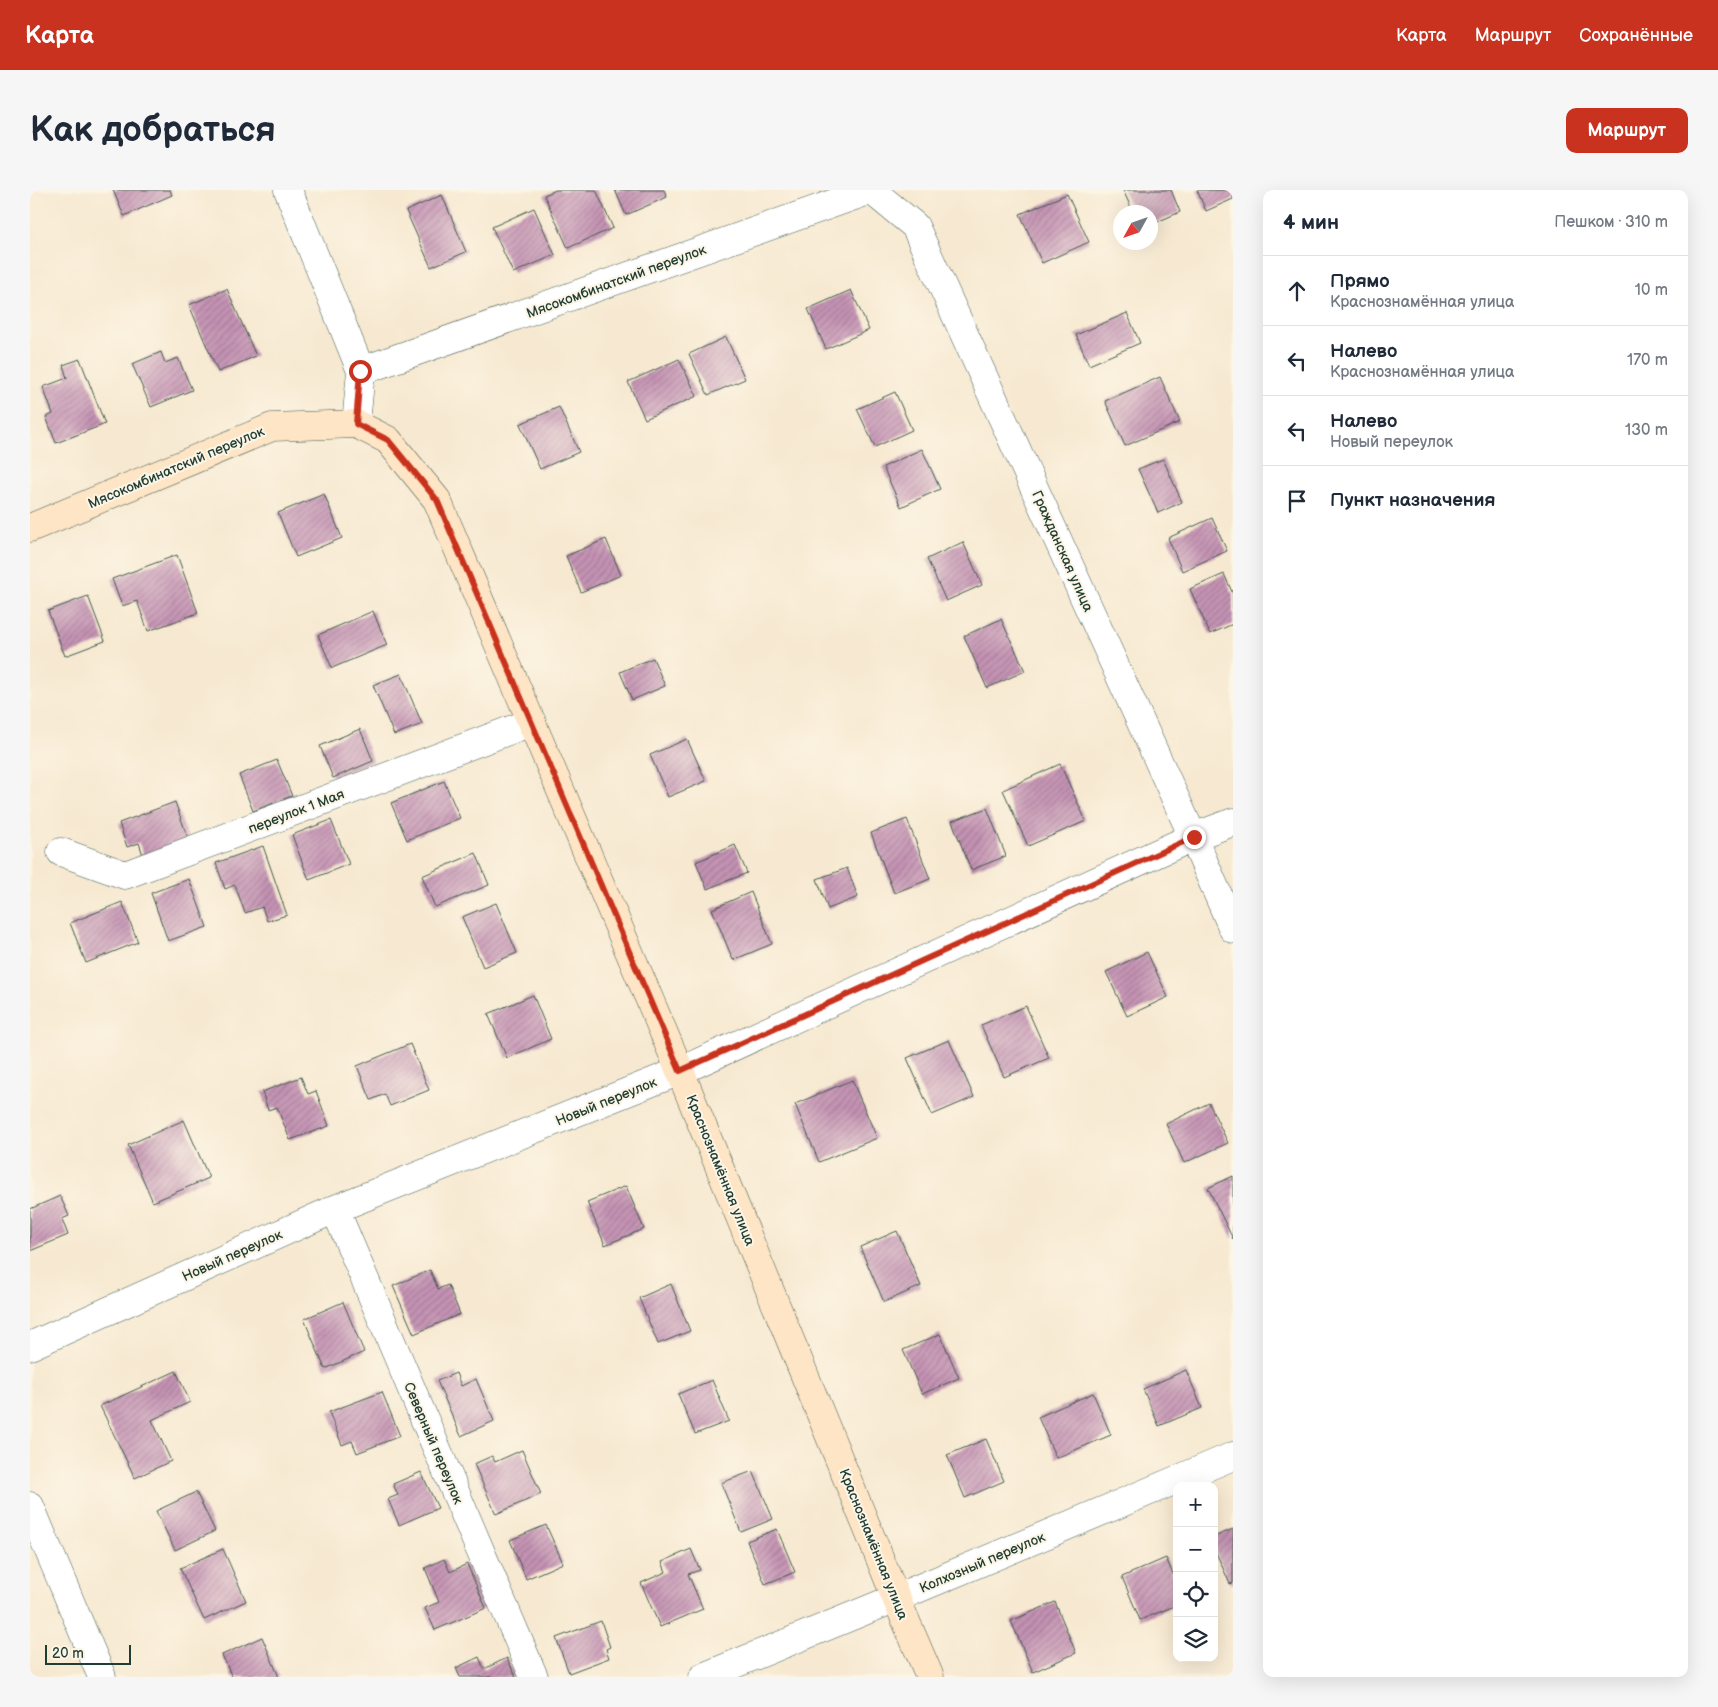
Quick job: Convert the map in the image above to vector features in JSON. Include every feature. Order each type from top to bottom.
[{"type":"main road","name":"Мясокомбинатский переулок","points":[[30,528],[272,427],[356,424]]},
{"type":"main road","name":"Краснознамённая улица","points":[[356,424],[388,440],[437,500],[680,1071],[930,1677]]},
{"type":"street","points":[[288,190],[360,371],[356,424]]},
{"type":"street","name":"Мясокомбинатский переулок","points":[[360,371],[871,190]]},
{"type":"street","name":"Гражданская улица","points":[[871,190],[915,226],[1194,837],[1233,929]]},
{"type":"street","name":"переулок 1 Мая","points":[[61,852],[125,875],[532,722]]},
{"type":"street","name":"Новый переулок","points":[[30,1346],[335,1209],[680,1071],[1194,837],[1233,822]]},
{"type":"street","name":"Северный переулок","points":[[335,1209],[534,1677]]},
{"type":"street","name":"Колхозный переулок","points":[[703,1677],[1233,1456]]},
{"type":"street","points":[[30,1506],[102,1677]]},
{"type":"building","points":[[113,190],[170,190],[172,195],[124,216]]},
{"type":"building","points":[[556,190],[596,190],[613,228],[568,248],[544,195]]},
{"type":"building","points":[[615,190],[664,190],[667,197],[626,215]]},
{"type":"building","points":[[1123,190],[1171,190],[1180,212],[1158,222],[1158,205],[1130,205]]},
{"type":"building","points":[[1197,190],[1233,190],[1233,199],[1206,211]]},
{"type":"building","points":[[1067,194],[1089,242],[1042,263],[1020,214]]},
{"type":"building","points":[[442,195],[466,252],[431,267],[406,211]]},
{"type":"building","points":[[534,208],[555,255],[513,273],[492,227]]},
{"type":"building","points":[[227,289],[256,356],[218,372],[189,305]]},
{"type":"building","points":[[851,290],[869,330],[826,349],[808,309]]},
{"type":"building","points":[[1127,313],[1140,343],[1089,365],[1076,335]]},
{"type":"building","points":[[726,337],[745,379],[708,395],[689,354]]},
{"type":"building","points":[[161,352],[165,363],[178,358],[192,390],[151,407],[132,364]]},
{"type":"building","points":[[80,359],[105,424],[56,443],[46,417],[53,414],[43,387],[67,378],[63,365]]},
{"type":"building","points":[[679,359],[697,396],[645,419],[628,382]]},
{"type":"building","points":[[1160,377],[1180,422],[1125,446],[1105,401]]},
{"type":"building","points":[[895,392],[912,430],[875,447],[857,409]]},
{"type":"building","points":[[559,407],[579,452],[540,469],[520,424]]},
{"type":"building","points":[[922,449],[940,489],[901,507],[883,467]]},
{"type":"building","points":[[1163,459],[1182,502],[1158,513],[1138,469]]},
{"type":"building","points":[[324,494],[342,538],[296,557],[278,513]]},
{"type":"building","points":[[1212,518],[1227,551],[1182,571],[1168,538]]},
{"type":"building","points":[[606,539],[621,575],[581,592],[566,556]]},
{"type":"building","points":[[963,542],[982,585],[946,601],[927,559]]},
{"type":"building","points":[[177,555],[198,613],[148,631],[137,601],[122,606],[112,579]]},
{"type":"building","points":[[1224,574],[1233,594],[1233,624],[1210,634],[1190,589]]},
{"type":"building","points":[[88,596],[105,641],[65,656],[48,611]]},
{"type":"building","points":[[373,611],[387,645],[332,668],[318,635]]},
{"type":"building","points":[[1001,619],[1025,671],[987,688],[964,636]]},
{"type":"building","points":[[653,658],[665,686],[632,700],[620,672]]},
{"type":"building","points":[[401,674],[422,724],[394,735],[373,685]]},
{"type":"building","points":[[360,729],[373,761],[333,778],[320,746]]},
{"type":"building","points":[[687,739],[706,781],[668,797],[650,755]]},
{"type":"building","points":[[277,760],[292,796],[253,811],[239,775]]},
{"type":"building","points":[[1060,764],[1086,821],[1028,846],[1003,790]]},
{"type":"building","points":[[444,781],[460,818],[407,840],[391,803]]},
{"type":"building","points":[[175,802],[189,841],[144,858],[139,843],[127,847],[119,823]]},
{"type":"building","points":[[987,808],[1006,856],[971,870],[952,821]]},
{"type":"building","points":[[907,819],[930,879],[894,893],[871,833]]},
{"type":"building","points":[[331,820],[349,864],[309,880],[292,835]]},
{"type":"building","points":[[735,845],[747,873],[707,889],[696,862]]},
{"type":"building","points":[[263,846],[287,915],[267,921],[262,907],[245,913],[235,885],[225,889],[216,863]]},
{"type":"building","points":[[476,853],[489,885],[435,907],[422,876]]},
{"type":"building","points":[[847,868],[858,897],[828,909],[817,879]]},
{"type":"building","points":[[189,879],[207,927],[168,941],[151,893]]},
{"type":"building","points":[[751,892],[772,944],[733,960],[712,909]]},
{"type":"building","points":[[122,902],[138,942],[86,963],[70,923]]},
{"type":"building","points":[[496,903],[517,953],[483,967],[462,917]]},
{"type":"building","points":[[1147,952],[1168,997],[1127,1016],[1106,972]]},
{"type":"building","points":[[533,995],[551,1039],[507,1058],[488,1014]]},
{"type":"building","points":[[1026,1006],[1049,1058],[1004,1077],[981,1025]]},
{"type":"building","points":[[949,1040],[974,1097],[932,1115],[907,1058]]},
{"type":"building","points":[[410,1044],[429,1090],[390,1106],[385,1094],[371,1100],[357,1066]]},
{"type":"building","points":[[301,1077],[308,1094],[316,1091],[329,1126],[290,1140],[277,1107],[268,1110],[262,1092]]},
{"type":"building","points":[[852,1080],[877,1138],[819,1162],[795,1104]]},
{"type":"building","points":[[1209,1103],[1228,1143],[1184,1163],[1166,1124]]},
{"type":"building","points":[[184,1120],[209,1178],[153,1202],[128,1145]]},
{"type":"building","points":[[1233,1176],[1233,1239],[1208,1188]]},
{"type":"building","points":[[626,1186],[644,1229],[605,1245],[587,1202]]},
{"type":"building","points":[[60,1196],[69,1216],[62,1219],[68,1235],[30,1251],[30,1209]]},
{"type":"building","points":[[897,1231],[921,1286],[884,1302],[860,1247]]},
{"type":"building","points":[[430,1270],[438,1289],[448,1285],[460,1314],[414,1334],[393,1286]]},
{"type":"building","points":[[671,1284],[690,1331],[658,1344],[639,1298]]},
{"type":"building","points":[[343,1302],[364,1352],[325,1369],[304,1319]]},
{"type":"building","points":[[940,1334],[959,1378],[922,1394],[903,1350]]},
{"type":"building","points":[[1186,1370],[1202,1408],[1159,1426],[1143,1389]]},
{"type":"building","points":[[176,1371],[190,1402],[152,1420],[171,1461],[135,1478],[100,1406]]},
{"type":"building","points":[[456,1373],[461,1386],[476,1379],[494,1421],[461,1436],[437,1381]]},
{"type":"building","points":[[712,1380],[729,1421],[695,1434],[678,1394]]},
{"type":"building","points":[[382,1392],[400,1436],[357,1453],[352,1441],[342,1445],[329,1412]]},
{"type":"building","points":[[1093,1393],[1111,1435],[1056,1458],[1038,1417]]},
{"type":"building","points":[[986,1439],[1004,1481],[965,1498],[947,1455]]},
{"type":"building","points":[[522,1450],[541,1494],[496,1514],[474,1464],[492,1456],[495,1462]]},
{"type":"building","points":[[753,1471],[773,1519],[741,1532],[721,1483]]},
{"type":"building","points":[[421,1472],[438,1508],[399,1525],[388,1499],[398,1495],[393,1484]]},
{"type":"building","points":[[196,1492],[215,1531],[175,1550],[156,1511]]},
{"type":"building","points":[[546,1525],[563,1563],[526,1579],[510,1540]]},
{"type":"building","points":[[777,1529],[795,1572],[765,1584],[747,1541]]},
{"type":"building","points":[[1233,1529],[1233,1583],[1230,1584],[1218,1557],[1218,1535]]},
{"type":"building","points":[[223,1549],[246,1601],[204,1620],[180,1568]]},
{"type":"building","points":[[691,1549],[700,1570],[688,1574],[703,1609],[660,1627],[641,1583],[666,1572],[662,1562]]},
{"type":"building","points":[[1166,1558],[1173,1574],[1173,1607],[1140,1620],[1122,1577]]},
{"type":"building","points":[[444,1559],[450,1572],[467,1564],[486,1608],[435,1630],[425,1608],[439,1602],[425,1568]]},
{"type":"building","points":[[1055,1602],[1076,1653],[1033,1672],[1011,1621]]},
{"type":"building","points":[[601,1621],[610,1647],[606,1649],[609,1658],[569,1673],[556,1638]]},
{"type":"building","points":[[262,1637],[279,1677],[232,1677],[222,1655]]},
{"type":"building","points":[[479,1657],[484,1669],[507,1658],[516,1677],[460,1677],[456,1668]]},
{"type":"route","points":[[360,371],[356,424],[388,440],[437,500],[680,1071],[1194,837]]}]
